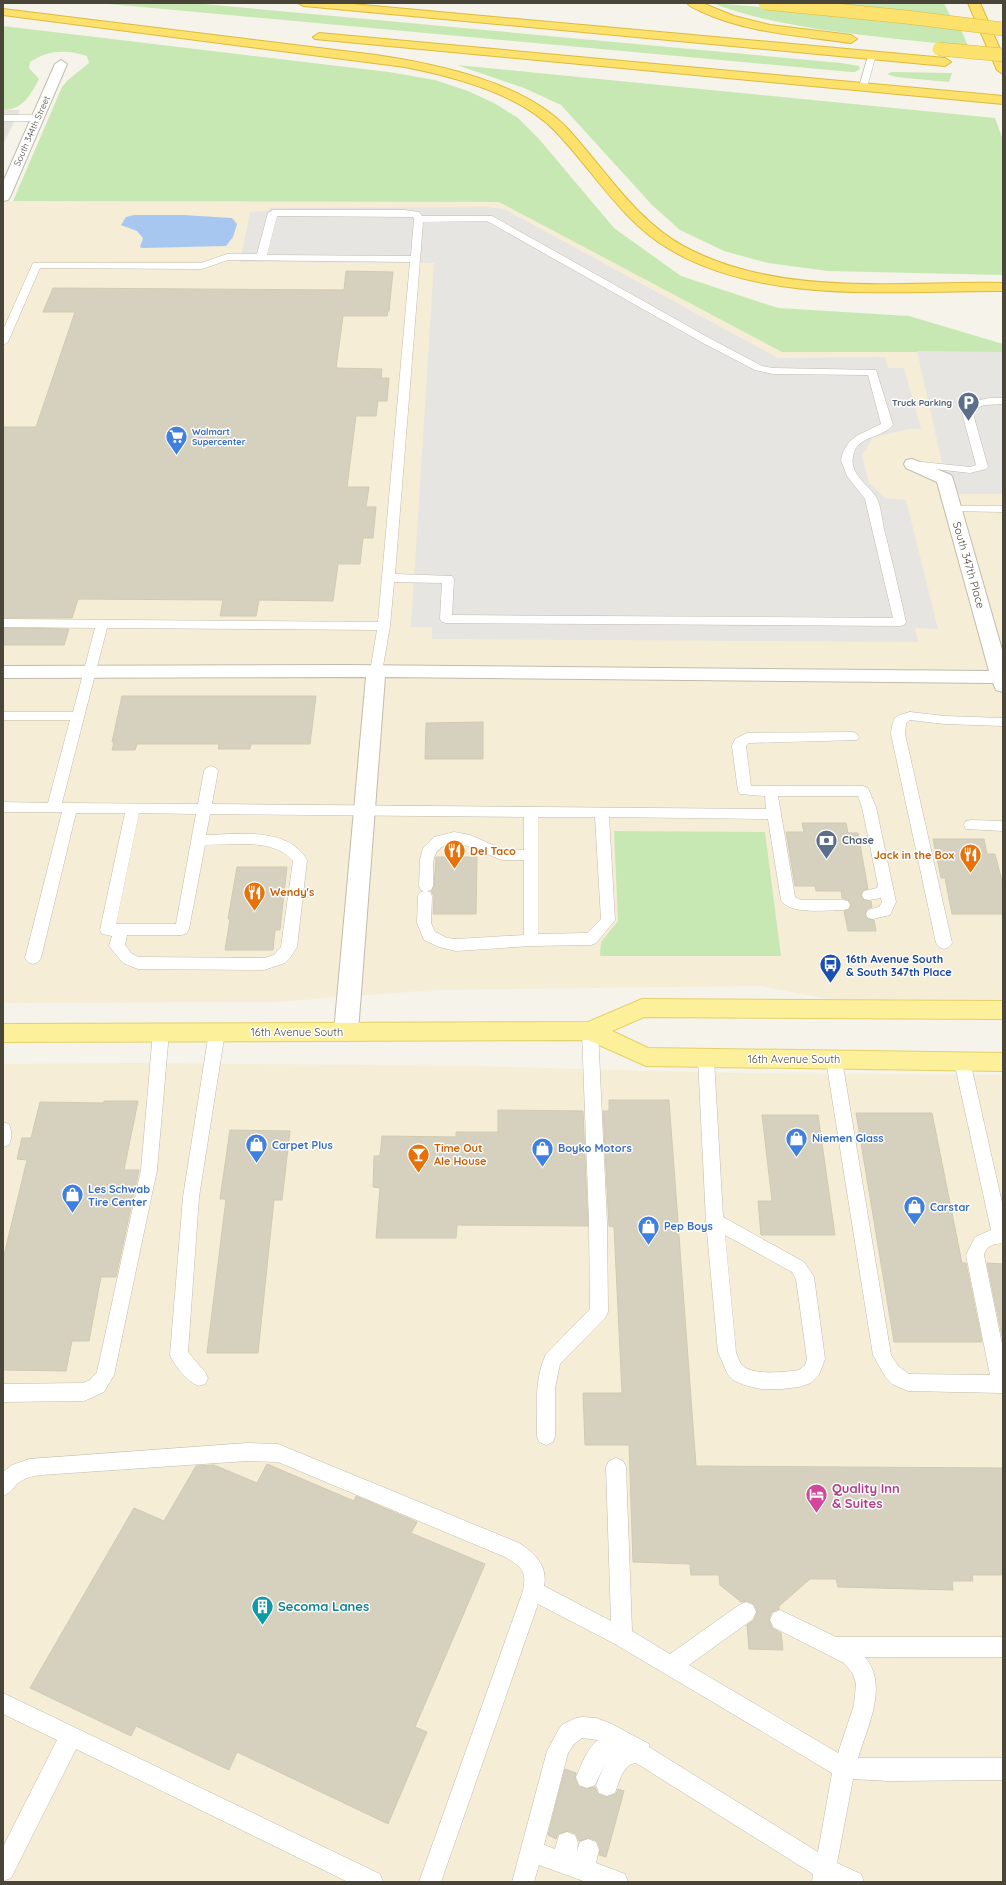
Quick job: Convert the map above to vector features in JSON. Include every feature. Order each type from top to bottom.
[{"type":"highway","points":[[304,3],[959,63]]},
{"type":"highway","points":[[693,3],[722,17],[751,24],[864,40]]},
{"type":"highway","points":[[765,3],[906,17],[1003,29]]},
{"type":"highway","points":[[3,6],[184,24]]},
{"type":"highway","points":[[969,6],[977,33],[999,64]]},
{"type":"highway","points":[[3,12],[370,58],[452,73],[498,89],[550,119],[561,129],[644,224],[660,237],[686,253],[732,271],[782,282],[841,288],[1003,287]]},
{"type":"highway","points":[[310,36],[585,63],[862,87],[954,104],[973,110]]},
{"type":"highway","points":[[924,48],[999,64]]},
{"type":"highway","points":[[585,63],[954,104],[1003,100]]},
{"type":"highway","points":[[905,288],[1003,299]]},
{"type":"main road","name":"16th Avenue South","points":[[3,1032],[590,1031],[642,1008],[1003,1010]]},
{"type":"main road","name":"16th Avenue South","points":[[590,1031],[646,1057],[1003,1062]]},
{"type":"street","name":"South 344th Street","points":[[3,197],[61,64]]},
{"type":"street","name":"South 347th Place","points":[[912,464],[945,479],[1002,682]]},
{"type":"street","points":[[3,672],[376,672],[1002,682]]},
{"type":"street","points":[[346,1032],[376,672]]},
{"type":"lane","points":[[862,87],[872,55]]},
{"type":"lane","points":[[3,118],[38,118]]},
{"type":"lane","points":[[261,258],[273,213],[405,213],[416,214],[419,219],[384,626],[376,672]]},
{"type":"lane","points":[[388,578],[448,579],[446,619],[900,622],[871,498],[858,487],[848,468],[847,454],[856,442],[887,425],[872,372],[773,371],[759,368],[707,341],[489,218],[419,219]]},
{"type":"lane","points":[[3,342],[36,265],[202,266],[227,257],[416,259]]},
{"type":"lane","points":[[912,464],[970,470],[982,467],[966,409],[977,403],[987,401],[1003,401]]},
{"type":"lane","points":[[953,509],[1003,509]]},
{"type":"lane","points":[[3,623],[384,626]]},
{"type":"lane","points":[[54,808],[88,672],[102,624]]},
{"type":"lane","points":[[3,716],[78,716]]},
{"type":"lane","points":[[944,943],[898,734],[898,725],[901,719],[910,716],[945,720],[1003,722]]},
{"type":"lane","points":[[852,737],[747,738],[738,746],[745,791],[863,791],[869,807],[884,886],[889,902],[886,911],[871,904]]},
{"type":"lane","points":[[133,808],[107,930],[182,929],[203,809],[212,771]]},
{"type":"lane","points":[[771,792],[788,910],[798,915],[843,905]]},
{"type":"lane","points":[[3,807],[602,814],[774,814]]},
{"type":"lane","points":[[33,958],[70,808]]},
{"type":"lane","points":[[531,812],[531,940]]},
{"type":"lane","points":[[532,854],[502,854],[465,838],[454,838],[439,841],[430,848],[427,860],[424,923],[429,936],[444,943],[456,945],[531,940],[591,939],[608,920],[602,814]]},
{"type":"lane","points":[[971,825],[1003,826]]},
{"type":"lane","points":[[120,930],[117,946],[123,956],[130,961],[138,963],[264,964],[273,963],[287,954],[300,860],[297,854],[282,844],[269,840],[198,840]]},
{"type":"lane","points":[[546,1436],[546,1388],[552,1360],[599,1312],[598,1223],[590,1031]]},
{"type":"lane","points":[[3,1393],[84,1392],[97,1386],[106,1374],[149,1170],[161,1032]]},
{"type":"lane","points":[[199,1378],[179,1355],[191,1197],[216,1032]]},
{"type":"lane","points":[[706,1059],[716,1221],[727,1352],[733,1368],[741,1376],[751,1380],[796,1380],[805,1377],[813,1369],[816,1359],[805,1277],[798,1267],[716,1221]]},
{"type":"lane","points":[[834,1060],[882,1355],[886,1365],[895,1376],[908,1382],[1002,1384],[975,1255],[977,1247],[982,1241],[990,1237],[1002,1236],[962,1061]]},
{"type":"lane","points":[[3,1129],[3,1140]]},
{"type":"lane","points":[[3,1487],[8,1478],[21,1470],[41,1466],[247,1452],[278,1453],[512,1550],[525,1558],[534,1569],[536,1582],[430,1882]]},
{"type":"lane","points":[[616,1467],[622,1637]]},
{"type":"lane","points":[[533,1591],[622,1637],[672,1665],[844,1768],[888,1770],[1003,1769]]},
{"type":"lane","points":[[672,1665],[746,1612]]},
{"type":"lane","points":[[780,1620],[836,1647],[851,1656],[858,1663],[866,1684],[864,1705],[844,1768],[824,1876]]},
{"type":"lane","points":[[836,1647],[1003,1647]]},
{"type":"lane","points":[[3,1703],[372,1882]]},
{"type":"lane","points":[[522,1882],[558,1750],[566,1735],[578,1728],[592,1727],[605,1731],[641,1752],[824,1876],[854,1882]]},
{"type":"lane","points":[[3,1870],[71,1736]]},
{"type":"lane","points":[[587,1777],[603,1747],[612,1742],[621,1741]]},
{"type":"lane","points":[[607,1784],[620,1758],[626,1754],[641,1752]]},
{"type":"lane","points":[[531,1851],[566,1853],[586,1860],[617,1882]]},
{"type":"shaded area","points":[[3,110],[20,110],[3,144]]},
{"type":"shaded area","points":[[3,201],[499,202],[782,352],[917,351],[939,437],[949,494],[1003,494],[1003,1000],[828,999],[760,986],[434,990],[275,1002],[3,1003]]},
{"type":"shaded area","points":[[487,207],[504,209],[778,358],[885,357],[888,368],[904,368],[921,429],[908,429],[873,438],[862,455],[869,483],[885,498],[906,500],[938,629],[915,628],[918,642],[432,639],[432,627],[411,627],[434,263],[240,262],[250,212],[268,211],[270,208]]},
{"type":"shaded area","name":"Truck Parking","points":[[917,351],[1003,352],[1003,494],[949,494]]},
{"type":"shaded area","points":[[131,1063],[475,1066],[732,1073],[1003,1075],[1003,1882],[3,1882],[3,1064]]},
{"type":"green space","points":[[98,3],[193,3],[841,63],[859,66],[860,69],[855,72],[851,72]]},
{"type":"green space","points":[[712,3],[808,11],[960,27],[968,46],[831,31],[801,26],[756,17]]},
{"type":"green space","points":[[813,3],[944,3],[951,18]]},
{"type":"green space","points":[[3,26],[389,72],[435,80],[468,91],[494,103],[518,118],[539,139],[614,228],[681,276],[778,308],[909,316],[1003,344],[1003,352],[782,352],[499,202],[13,201],[62,87],[68,80],[89,63],[87,56],[72,52],[50,53],[37,58],[30,62],[29,68],[39,79],[33,90],[21,104],[10,109],[3,110]]},
{"type":"green space","points":[[457,65],[995,118],[1003,140],[1003,275],[828,271],[768,263],[724,251],[680,230],[652,205],[561,105],[524,88]]},
{"type":"green space","points":[[892,72],[952,73],[949,82],[896,77],[887,74]]},
{"type":"green space","points":[[614,831],[765,832],[781,956],[600,956],[601,942],[618,921]]},
{"type":"water","points":[[134,215],[183,215],[232,218],[237,224],[233,237],[226,246],[142,248],[140,247],[143,238],[137,231],[121,225],[126,217]]},
{"type":"building","name":"Walmart Supercenter","points":[[346,271],[393,272],[389,311],[387,316],[343,316],[336,368],[382,369],[381,378],[389,378],[387,401],[378,401],[376,416],[356,416],[347,487],[369,487],[366,507],[376,507],[373,538],[363,538],[360,564],[338,564],[333,601],[259,600],[256,616],[220,616],[223,600],[78,599],[72,618],[3,618],[3,427],[36,427],[75,312],[43,312],[53,288],[344,290]]},
{"type":"building","points":[[3,628],[69,629],[64,645],[3,645]]},
{"type":"building","points":[[122,696],[316,696],[310,744],[251,744],[250,749],[218,749],[219,744],[137,744],[135,750],[112,750],[114,742],[112,742]]},
{"type":"building","points":[[483,722],[483,759],[425,759],[426,723]]},
{"type":"building","name":"Chase","points":[[802,823],[846,823],[848,833],[858,833],[868,889],[863,890],[861,896],[864,900],[871,901],[872,907],[867,909],[865,915],[868,919],[874,920],[876,931],[848,931],[844,911],[849,910],[851,904],[848,900],[842,898],[841,891],[816,891],[815,886],[795,886],[786,832],[804,832]]},
{"type":"building","name":"Jack in the Box","points":[[933,839],[984,839],[987,854],[995,854],[1003,885],[1003,914],[952,914],[945,878],[941,878]]},
{"type":"building","name":"Del Taco","points":[[436,857],[477,857],[476,914],[433,914],[434,896],[431,891],[434,886]]},
{"type":"building","name":"Wendy's","points":[[237,867],[287,867],[280,930],[275,930],[273,950],[225,950],[230,919],[228,919]]},
{"type":"building","name":"Quality Inn & Suites","points":[[609,1100],[669,1100],[696,1466],[1003,1468],[1003,1575],[972,1575],[973,1581],[952,1581],[953,1590],[838,1587],[836,1579],[810,1579],[779,1606],[779,1609],[772,1612],[769,1619],[772,1628],[781,1633],[783,1650],[749,1649],[747,1625],[754,1620],[757,1611],[754,1604],[747,1601],[741,1602],[720,1585],[719,1575],[691,1575],[690,1564],[633,1562],[629,1445],[585,1445],[583,1393],[622,1393],[614,1227],[609,1226],[603,1111],[609,1111]]},
{"type":"building","name":"Les Schwab Tire Center","points":[[104,1101],[138,1101],[124,1170],[139,1170],[116,1277],[101,1277],[89,1341],[72,1341],[66,1371],[3,1370],[3,1259],[27,1160],[17,1159],[22,1138],[31,1138],[40,1102],[104,1103]]},
{"type":"building","points":[[498,1110],[583,1111],[588,1226],[457,1225],[456,1238],[376,1238],[380,1188],[373,1187],[374,1156],[380,1156],[382,1136],[456,1137],[456,1132],[498,1132]]},
{"type":"building","name":"Carstar","points":[[856,1113],[932,1113],[962,1263],[966,1263],[982,1342],[894,1342]]},
{"type":"building","name":"Niemen Glass","points":[[762,1115],[818,1115],[835,1235],[761,1235],[758,1201],[772,1201]]},
{"type":"building","points":[[230,1130],[290,1131],[282,1200],[274,1200],[258,1353],[207,1353],[226,1199],[220,1199]]},
{"type":"building","points":[[987,1263],[1003,1264],[1003,1341]]},
{"type":"building","name":"Secoma Lanes","points":[[267,1464],[354,1501],[356,1496],[417,1522],[411,1533],[485,1564],[415,1727],[427,1732],[388,1824],[237,1752],[229,1770],[136,1726],[131,1736],[30,1688],[134,1508],[164,1521],[196,1466],[214,1465],[257,1483]]},
{"type":"building","points":[[565,1769],[576,1773],[575,1778],[578,1786],[586,1789],[595,1787],[598,1794],[606,1797],[616,1794],[618,1789],[624,1791],[606,1857],[599,1855],[600,1849],[597,1841],[589,1838],[579,1841],[576,1834],[568,1831],[558,1834],[556,1839],[548,1835]]},
{"type":"place","name":"Truck Parking","points":[[968,422]]},
{"type":"place","name":"Walmart Supercenter","points":[[177,456]]},
{"type":"place","name":"Chase","points":[[826,860]]},
{"type":"place","name":"Del Taco","points":[[454,870]]},
{"type":"place","name":"Jack in the Box","points":[[970,874]]},
{"type":"place","name":"Wendy's","points":[[255,912]]},
{"type":"place","name":"16th Avenue South & South 347th Place","points":[[831,984]]},
{"type":"place","name":"Niemen Glass","points":[[796,1158]]},
{"type":"place","name":"Carpet Plus","points":[[256,1164]]},
{"type":"place","name":"Boyko Motors","points":[[542,1168]]},
{"type":"place","name":"Time Out Ale House","points":[[419,1174]]},
{"type":"place","name":"Les Schwab Tire Center","points":[[73,1214]]},
{"type":"place","name":"Carstar","points":[[915,1226]]},
{"type":"place","name":"Pep Boys","points":[[648,1246]]},
{"type":"place","name":"Quality Inn & Suites","points":[[817,1514]]},
{"type":"place","name":"Secoma Lanes","points":[[262,1626]]}]
